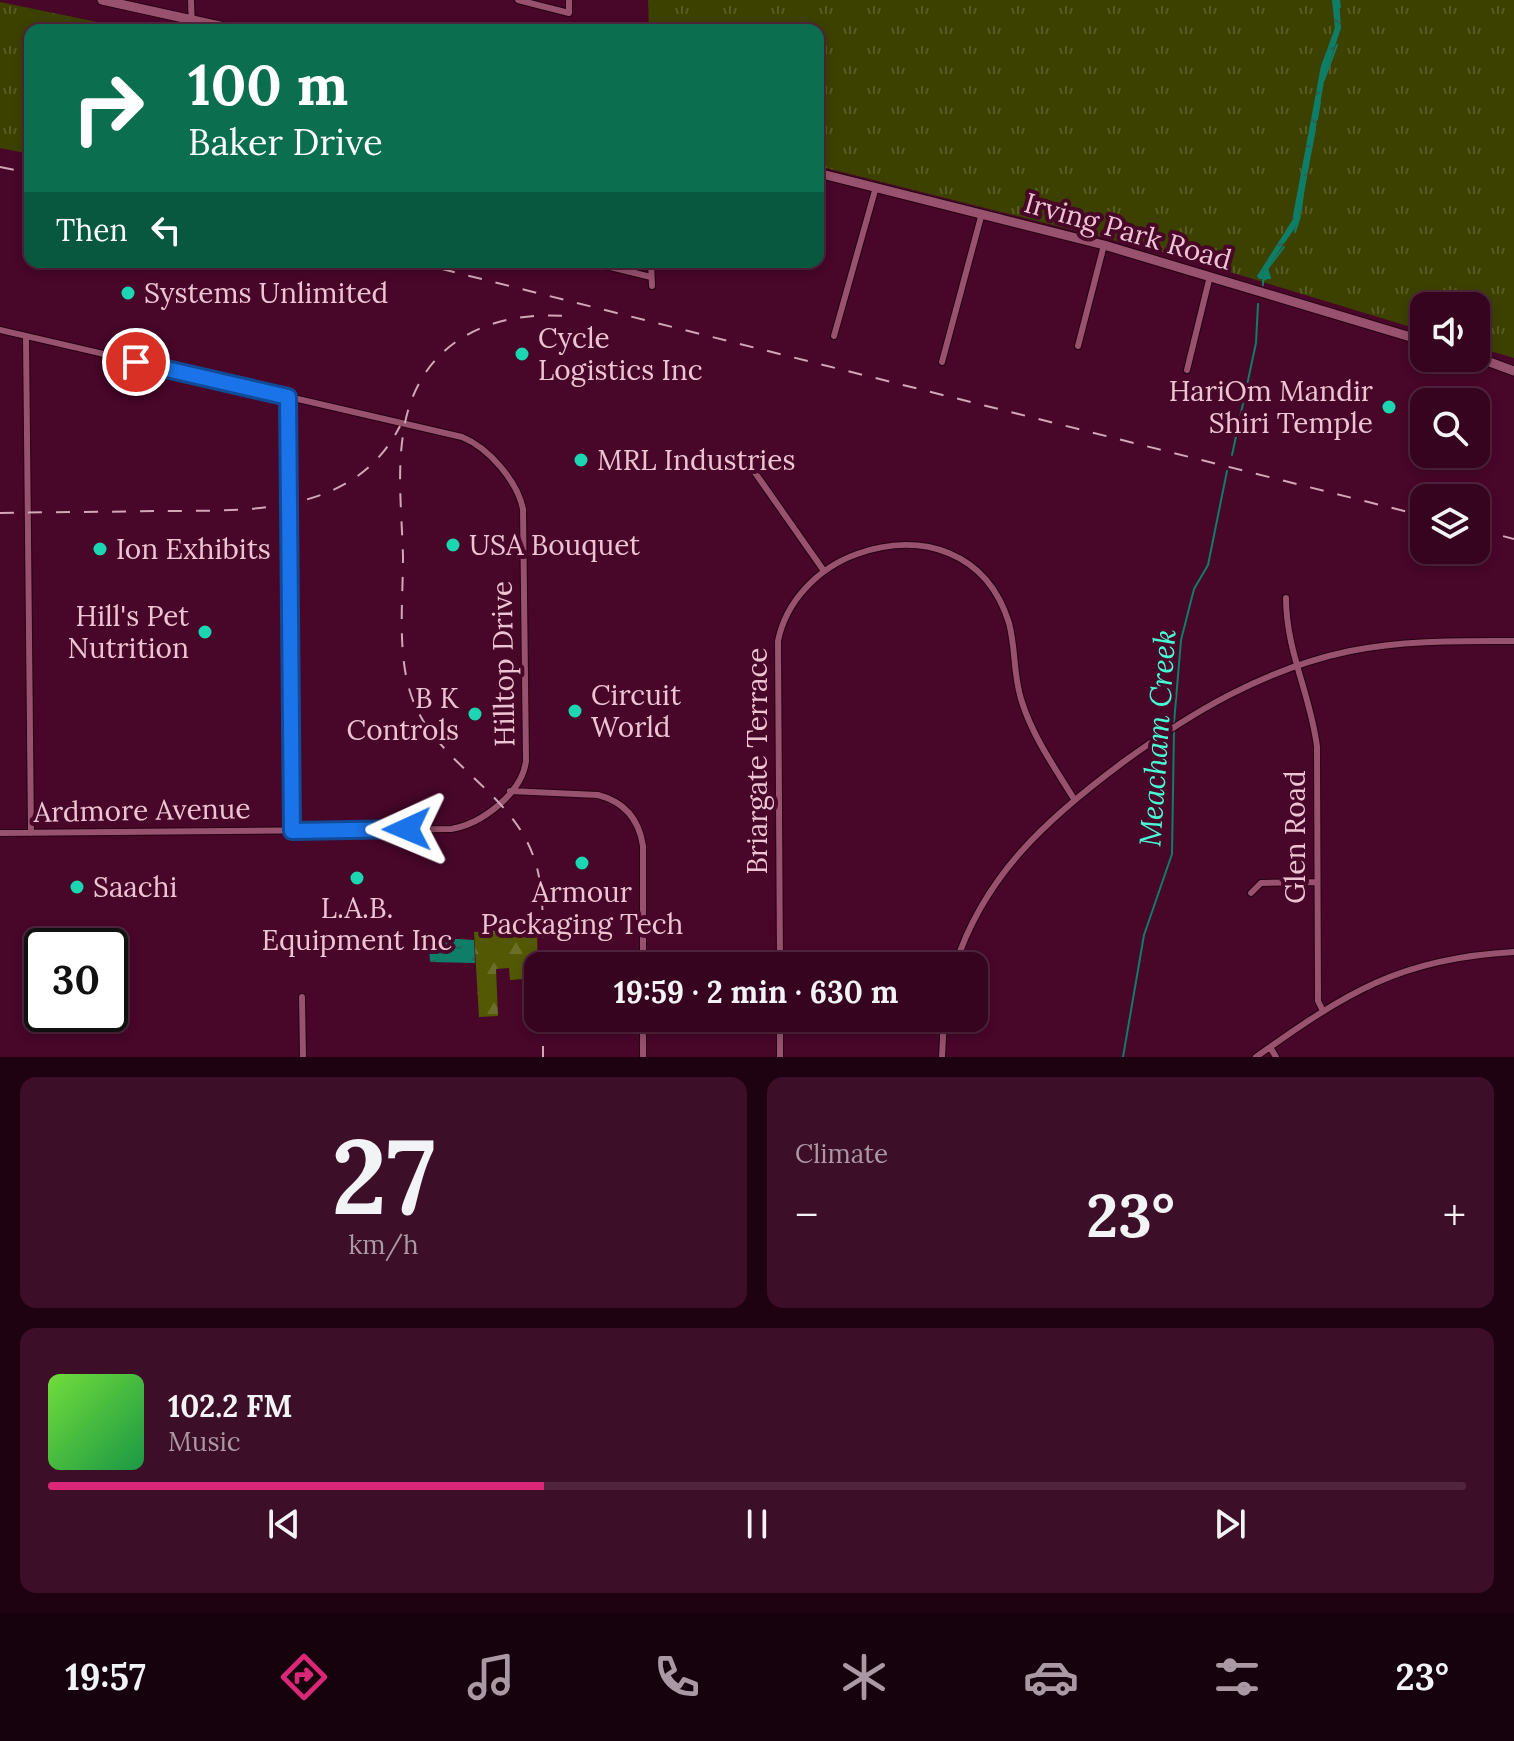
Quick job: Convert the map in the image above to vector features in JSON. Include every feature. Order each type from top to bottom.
[{"type":"main road","points":[[102,0],[212,24]]},
{"type":"main road","name":"Irving Park Road","points":[[824,174],[1104,245],[1410,337]]},
{"type":"main road","points":[[1490,362],[1514,371]]},
{"type":"street","points":[[191,0],[191,24]]},
{"type":"street","points":[[518,0],[569,13],[569,0]]},
{"type":"street","points":[[834,336],[876,187]]},
{"type":"street","points":[[942,362],[982,213]]},
{"type":"street","points":[[1078,346],[1104,245]]},
{"type":"street","points":[[614,268],[651,277]]},
{"type":"street","points":[[651,268],[652,286]]},
{"type":"street","points":[[1187,370],[1210,276]]},
{"type":"street","points":[[0,330],[288,397],[292,831]]},
{"type":"street","points":[[26,336],[31,833]]},
{"type":"street","name":"Hilltop Drive","points":[[288,397],[462,437],[486,452],[516,491],[524,516],[526,761],[525,770],[510,791]]},
{"type":"street","points":[[749,464],[824,571],[844,559],[899,543],[934,548],[954,555],[987,581],[1009,624],[1016,678],[1027,716],[1074,799]]},
{"type":"street","name":"Briargate Terrace","points":[[780,952],[778,641],[794,601],[824,571]]},
{"type":"street","name":"Glen Road","points":[[1286,598],[1295,667],[1314,722],[1317,747],[1318,1001],[1322,1009]]},
{"type":"street","points":[[960,952],[970,927],[995,882],[1029,839],[1074,799],[1165,732],[1242,687],[1350,651],[1400,644],[1514,641]]},
{"type":"street","points":[[510,791],[598,795],[610,798],[631,814],[641,833],[643,846],[643,952]]},
{"type":"street","name":"Ardmore Avenue","points":[[0,833],[467,827],[484,817],[510,791]]},
{"type":"street","points":[[1251,893],[1261,883],[1317,882]]},
{"type":"street","points":[[1256,1057],[1322,1009],[1365,986],[1422,964],[1514,952]]},
{"type":"street","points":[[302,997],[303,1057]]},
{"type":"street","points":[[643,1032],[643,1057]]},
{"type":"street","points":[[780,1032],[780,1057]]},
{"type":"street","points":[[942,1057],[943,1032]]},
{"type":"street","points":[[1270,1047],[1276,1057]]},
{"type":"green space","points":[[648,0],[1514,0],[1514,358],[1490,351],[1490,292],[1410,292],[1410,327],[1177,256],[824,168],[824,24],[649,24]]},
{"type":"green space","points":[[0,2],[107,24],[24,24],[24,153],[0,148]]},
{"type":"green space","points":[[537,928],[537,952],[524,952],[524,979],[510,980],[509,968],[496,969],[498,1016],[479,1017],[474,932]]},
{"type":"water","points":[[1332,0],[1339,0],[1341,28],[1325,76],[1299,222],[1268,267],[1271,279],[1259,279],[1257,276],[1292,221],[1321,66],[1335,28]]},
{"type":"water","points":[[442,938],[474,940],[475,963],[430,962],[429,945]]},
{"type":"waterway","name":"Meacham Creek","points":[[1339,0],[1340,7]]},
{"type":"waterway","name":"Meacham Creek","points":[[1324,80],[1337,45]]},
{"type":"waterway","name":"Meacham Creek","points":[[1317,119],[1320,102]]},
{"type":"waterway","name":"Meacham Creek","points":[[1310,154],[1315,129]]},
{"type":"waterway","name":"Meacham Creek","points":[[1301,210],[1303,192]]},
{"type":"waterway","name":"Meacham Creek","points":[[1295,232],[1300,216]]},
{"type":"waterway","name":"Meacham Creek","points":[[1268,268],[1284,247]]},
{"type":"waterway","name":"Meacham Creek","points":[[1263,285],[1263,280],[1270,277]]},
{"type":"waterway","name":"Meacham Creek","points":[[1232,455],[1256,343],[1258,304]]},
{"type":"waterway","name":"Meacham Creek","points":[[1174,723],[1181,640],[1194,589],[1208,565],[1227,471]]},
{"type":"waterway","name":"Meacham Creek","points":[[1123,1057],[1144,935],[1172,854],[1174,729]]},
{"type":"railway","points":[[0,167],[24,172]]},
{"type":"railway","points":[[438,268],[1410,512]]},
{"type":"railway","points":[[542,952],[538,871],[523,834],[491,794],[437,740],[422,719],[411,695],[402,644],[400,465],[410,403],[423,376],[441,355],[462,338],[487,326],[515,318],[545,315],[576,317]]},
{"type":"railway","points":[[0,513],[223,510],[292,503],[325,494],[354,478],[380,456],[400,426]]},
{"type":"railway","points":[[1490,533],[1514,539]]},
{"type":"railway","points":[[543,1032],[543,1057]]},
{"type":"place","name":"Systems Unlimited","points":[[128,293]]},
{"type":"place","name":"Cycle Logistics Inc","points":[[522,354]]},
{"type":"place","name":"HariOm Mandir Shiri Temple","points":[[1389,407]]},
{"type":"place","name":"MRL Industries","points":[[581,460]]},
{"type":"place","name":"USA Bouquet","points":[[453,545]]},
{"type":"place","name":"Ion Exhibits","points":[[100,549]]},
{"type":"place","name":"Hill's Pet Nutrition","points":[[205,632]]},
{"type":"place","name":"Circuit World","points":[[575,711]]},
{"type":"place","name":"B K Controls","points":[[475,714]]},
{"type":"place","name":"Armour Packaging Tech","points":[[582,863]]},
{"type":"place","name":"L.A.B. Equipment Inc","points":[[357,878]]},
{"type":"place","name":"Saachi","points":[[77,887]]},
{"type":"route","points":[[136,362],[288,397],[292,831],[407,829]]}]
